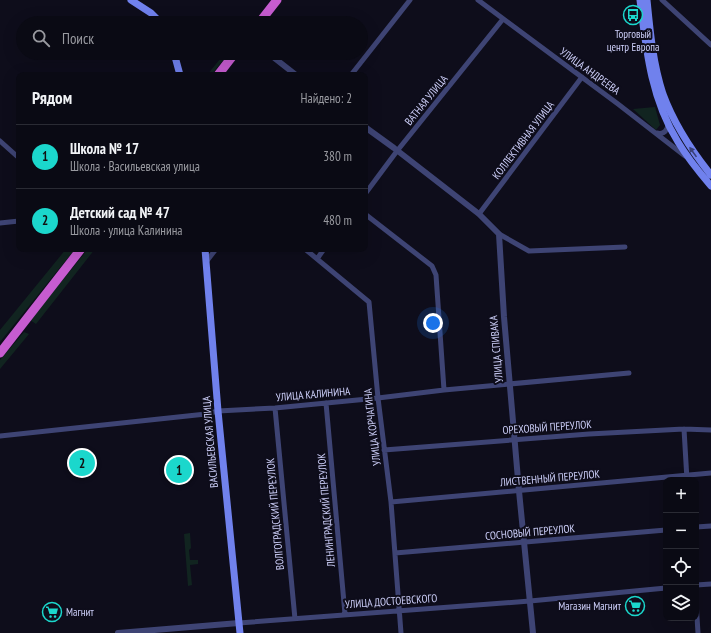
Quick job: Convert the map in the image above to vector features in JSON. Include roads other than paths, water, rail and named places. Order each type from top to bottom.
[{"type":"highway","points":[[264,16],[277,0]]},
{"type":"highway","points":[[220,72],[230,60]]},
{"type":"highway","points":[[0,353],[80,252]]},
{"type":"main road","points":[[131,0],[154,16]]},
{"type":"main road","points":[[640,0],[651,74],[657,96],[677,141],[711,186]]},
{"type":"main road","points":[[647,0],[657,73],[663,93],[687,144],[711,175]]},
{"type":"main road","points":[[176,60],[179,72]]},
{"type":"main road","name":"ВАСИЛЬЕВСКАЯ УЛИЦА","points":[[205,252],[218,411],[240,633]]},
{"type":"street","points":[[368,52],[410,0]]},
{"type":"street","name":"УЛИЦА АНДРЕЕВА","points":[[478,0],[656,132],[690,160]]},
{"type":"street","points":[[662,0],[711,45]]},
{"type":"street","name":"ВАТНАЯ УЛИЦА","points":[[368,190],[397,151],[503,19]]},
{"type":"street","points":[[277,60],[292,72]]},
{"type":"street","points":[[352,72],[362,60]]},
{"type":"street","name":"КОЛЛЕКТИВНАЯ УЛИЦА","points":[[479,214],[582,77]]},
{"type":"street","points":[[656,132],[661,134],[664,133],[668,128],[668,123]]},
{"type":"street","points":[[368,129],[479,214],[498,234],[530,251],[625,247]]},
{"type":"street","points":[[0,141],[16,155]]},
{"type":"street","points":[[368,216],[432,266],[436,275],[444,390]]},
{"type":"street","points":[[0,223],[16,221]]},
{"type":"street","name":"УЛИЦА СПИВАКА","points":[[498,234],[519,491],[533,633]]},
{"type":"street","points":[[206,262],[214,252]]},
{"type":"street","name":"УЛИЦА КОРЧАГИНА","points":[[309,252],[368,302],[391,502],[401,633]]},
{"type":"street","points":[[317,259],[322,252]]},
{"type":"street","name":"УЛИЦА КАЛИНИНА","points":[[0,436],[218,411],[275,408],[444,390],[629,374]]},
{"type":"street","name":"ЛЕНИНГРАДСКИЙ ПЕРЕУЛОК","points":[[326,403],[345,614]]},
{"type":"street","name":"ВОЛГОГРАДСКИЙ ПЕРЕУЛОК","points":[[275,408],[295,619]]},
{"type":"street","points":[[684,429],[687,477]]},
{"type":"street","name":"ОРЕХОВЫЙ ПЕРЕУЛОК","points":[[384,450],[589,434],[684,429],[711,430]]},
{"type":"street","name":"ЛИСТВЕННЫЙ ПЕРЕУЛОК","points":[[692,477],[711,473]]},
{"type":"street","name":"ЛИСТВЕННЫЙ ПЕРЕУЛОК","points":[[391,502],[663,480]]},
{"type":"street","points":[[699,528],[711,526]]},
{"type":"street","name":"СОСНОВЫЙ ПЕРЕУЛОК","points":[[395,553],[663,530]]},
{"type":"street","points":[[699,585],[711,584]]},
{"type":"street","name":"УЛИЦА ДОСТОЕВСКОГО","points":[[118,633],[345,614],[530,601],[663,588]]},
{"type":"street","points":[[697,621],[698,633]]},
{"type":"place","name":"Торговый центр Европа","points":[[633,15]]},
{"type":"place","name":"Детский сад № 47","points":[[82,463]]},
{"type":"place","name":"Школа № 17","points":[[179,470]]},
{"type":"place","name":"Магазин Магнит","points":[[635,606]]},
{"type":"place","name":"Магнит","points":[[52,612]]}]
